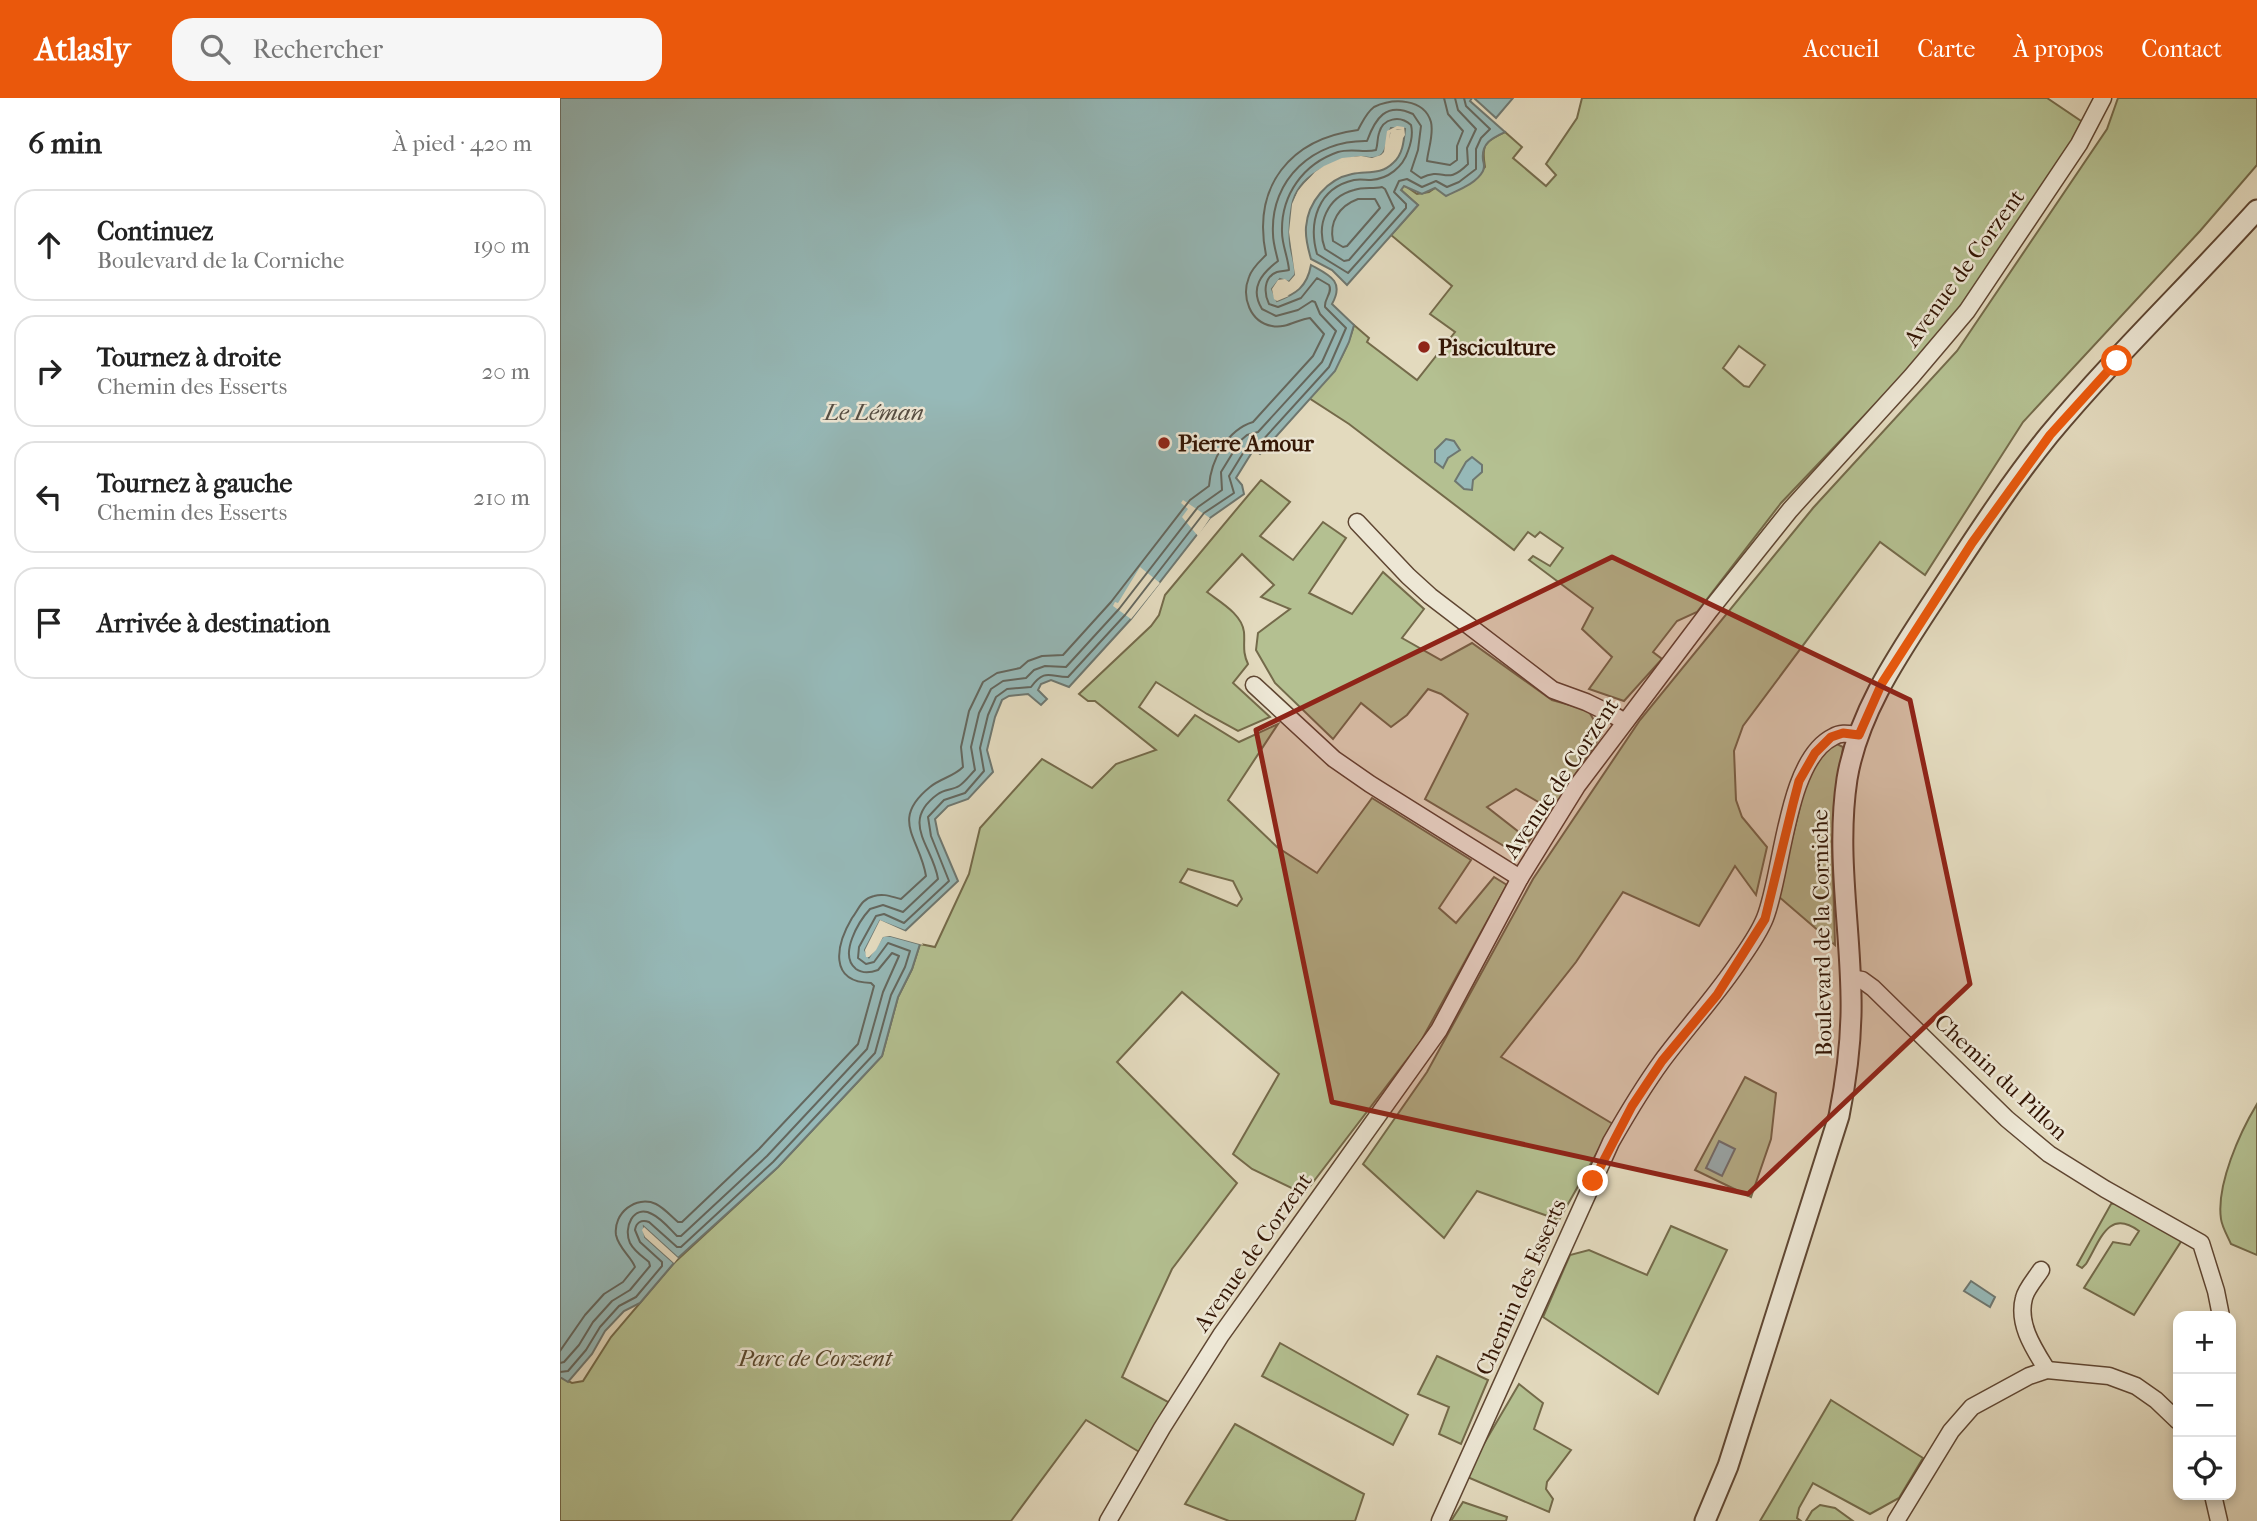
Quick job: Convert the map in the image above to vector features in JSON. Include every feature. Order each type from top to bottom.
[{"type":"street","name":"Avenue de Corzent","points":[[1108,1521],[1162,1428],[1221,1335],[1439,1030],[1520,878],[1577,786],[1710,610],[1790,510],[1912,377],[1967,311],[2080,144],[2103,98]]},
{"type":"street","name":"Boulevard de la Corniche","points":[[1705,1521],[1728,1466],[1839,1116],[1849,1060],[1850,978],[1842,827],[1848,777],[1868,710],[1902,651],[2022,471],[2050,435],[2257,209]]},
{"type":"street","points":[[1357,522],[1430,596],[1553,690],[1625,722]]},
{"type":"street","points":[[1254,685],[1334,759],[1520,878]]},
{"type":"street","name":"Chemin des Esserts","points":[[1440,1521],[1611,1142],[1662,1061],[1717,995],[1765,919],[1799,781],[1815,753],[1831,737],[1843,733],[1859,735]]},
{"type":"street","name":"Chemin du Pillon","points":[[1850,978],[1862,980],[1873,988],[2007,1119],[2049,1154],[2201,1243],[2220,1311]]},
{"type":"street","points":[[2041,1270],[2024,1296],[2022,1316],[2027,1335],[2047,1370]]},
{"type":"street","points":[[1896,1521],[1951,1431],[1972,1407],[2029,1376],[2047,1370],[2109,1376],[2136,1386],[2173,1416]]},
{"type":"street","points":[[2214,1500],[2219,1521]]},
{"type":"highlighted area","points":[[1612,557],[1910,700],[1970,984],[1748,1194],[1332,1102],[1256,730]]},
{"type":"green space","points":[[1582,98],[2047,98],[2087,125],[1939,337],[1781,503],[1697,612],[1677,621],[1653,652],[1662,659],[1624,701],[1589,689],[1612,657],[1582,629],[1593,608],[1529,560],[1533,556],[1550,566],[1563,548],[1540,532],[1535,537],[1528,532],[1514,550],[1349,424],[1309,398],[1337,365],[1354,325],[1369,338],[1367,342],[1417,380],[1455,332],[1430,314],[1452,286],[1391,235],[1418,205],[1401,190],[1404,185],[1417,194],[1471,182],[1485,167],[1486,144],[1505,132],[1522,147],[1513,158],[1546,186],[1556,175],[1546,164],[1577,118]],"holes":[[[1739,346],[1765,365],[1749,387],[1744,386],[1723,368]]]},
{"type":"green space","points":[[2118,98],[2257,98],[2257,165],[2200,231],[2023,422],[1925,575],[1880,542],[1743,726],[1734,751],[1736,800],[1742,817],[1767,847],[1756,895],[1735,866],[1699,926],[1623,892],[1576,962],[1501,1057],[1613,1124],[1559,1220],[1477,1191],[1444,1238],[1363,1164],[1427,1072],[1533,879],[1640,720],[1813,508],[1957,351],[2107,129]]},
{"type":"green space","name":"Parc de Corzent","points":[[1261,480],[1290,502],[1260,536],[1293,560],[1323,522],[1346,538],[1309,593],[1352,614],[1383,572],[1424,609],[1402,638],[1441,660],[1472,643],[1552,700],[1588,710],[1602,734],[1552,810],[1516,789],[1487,807],[1519,832],[1536,812],[1546,818],[1519,855],[1425,799],[1468,714],[1441,694],[1428,689],[1407,715],[1391,727],[1361,703],[1333,739],[1275,683],[1256,650],[1258,633],[1290,609],[1261,597],[1274,585],[1242,554],[1207,592],[1230,609],[1244,632],[1244,652],[1248,664],[1233,683],[1270,717],[1238,731],[1156,682],[1139,707],[1178,736],[1195,715],[1239,742],[1278,724],[1228,800],[1277,847],[1317,873],[1372,798],[1471,860],[1439,908],[1456,923],[1494,877],[1507,885],[1421,1041],[1304,1194],[1252,1169],[1233,1154],[1279,1074],[1182,992],[1117,1062],[1237,1183],[1172,1269],[1122,1377],[1172,1404],[1141,1453],[1086,1420],[1011,1521],[560,1521],[560,1377],[572,1383],[583,1381],[611,1337],[674,1263],[778,1167],[882,1056],[898,997],[912,969],[920,944],[935,947],[969,874],[980,828],[1042,759],[1092,788],[1116,764],[1156,750],[1095,701],[1088,701],[1079,694],[1151,626],[1159,615],[1165,595]],"holes":[[[1188,869],[1233,881],[1242,899],[1237,906],[1180,882]]]},
{"type":"green space","points":[[1833,742],[1843,747],[1832,841],[1835,945],[1778,896],[1806,782],[1816,762]]},
{"type":"green space","points":[[1745,1077],[1776,1093],[1771,1139],[1751,1197],[1695,1170]]},
{"type":"green space","points":[[2257,1104],[2257,1255],[2231,1244],[2222,1222],[2220,1205],[2231,1159]]},
{"type":"green space","points":[[2115,1203],[2182,1240],[2134,1315],[2084,1288],[2113,1242],[2130,1245],[2139,1231],[2120,1223],[2112,1225],[2101,1237],[2086,1264],[2082,1268],[2077,1265],[2111,1204]]},
{"type":"green space","points":[[1671,1226],[1727,1250],[1658,1394],[1543,1317],[1570,1255],[1589,1250],[1647,1275]]},
{"type":"green space","points":[[1280,1343],[1408,1415],[1393,1445],[1262,1376]]},
{"type":"green space","points":[[1437,1356],[1488,1380],[1461,1444],[1439,1434],[1449,1407],[1418,1394]]},
{"type":"green space","points":[[1519,1384],[1543,1403],[1534,1429],[1571,1450],[1547,1482],[1546,1489],[1553,1499],[1549,1512],[1465,1476]]},
{"type":"green space","points":[[1831,1400],[1923,1458],[1899,1498],[1870,1514],[1813,1483],[1799,1508],[1797,1518],[1801,1521],[1760,1521]]},
{"type":"green space","points":[[1235,1424],[1364,1494],[1355,1521],[1229,1521],[1185,1504]]},
{"type":"green space","points":[[1463,1502],[1507,1517],[1506,1521],[1451,1521]]},
{"type":"green space","points":[[1820,1505],[1835,1508],[1853,1521],[1806,1521]]},
{"type":"water","name":"Le Léman","points":[[560,98],[1472,98],[1470,101],[1505,132],[1486,145],[1483,171],[1476,180],[1466,186],[1446,196],[1435,188],[1422,194],[1404,186],[1401,190],[1418,205],[1347,285],[1332,270],[1311,259],[1306,231],[1311,209],[1320,193],[1335,181],[1352,174],[1379,171],[1393,163],[1401,152],[1405,129],[1391,128],[1386,148],[1380,156],[1337,162],[1308,178],[1301,186],[1292,205],[1290,224],[1295,275],[1289,282],[1280,279],[1272,289],[1277,301],[1290,296],[1307,279],[1311,265],[1333,280],[1337,290],[1332,304],[1354,325],[1335,371],[1260,454],[1254,449],[1236,478],[1242,485],[1244,494],[1210,518],[1131,619],[1069,687],[1051,680],[1041,684],[1038,690],[1047,699],[1041,705],[1028,694],[1009,696],[1002,700],[987,750],[993,772],[968,799],[948,806],[935,819],[938,834],[958,881],[905,931],[880,921],[865,950],[869,957],[883,936],[920,944],[912,969],[898,997],[882,1056],[778,1167],[678,1258],[644,1227],[645,1237],[674,1263],[640,1303],[624,1311],[605,1331],[592,1354],[568,1382],[560,1377]]},
{"type":"water","points":[[1474,98],[1513,98],[1496,118]]},
{"type":"water","points":[[1446,439],[1454,441],[1460,450],[1448,458],[1443,468],[1435,462],[1435,450]]},
{"type":"water","points":[[1472,457],[1482,465],[1482,472],[1473,480],[1472,490],[1464,489],[1455,481]]},
{"type":"water","points":[[1719,1141],[1735,1149],[1722,1176],[1706,1168]]},
{"type":"water","points":[[1971,1281],[1995,1297],[1990,1307],[1964,1291]]},
{"type":"pier","points":[[1397,126],[1404,127],[1405,135],[1403,138],[1400,136],[1402,130],[1397,129],[1390,133],[1388,153],[1383,158],[1372,162],[1343,162],[1326,169],[1301,193],[1295,205],[1292,232],[1299,276],[1290,285],[1281,282],[1278,285],[1277,296],[1289,296],[1277,301],[1274,299],[1272,289],[1278,280],[1285,279],[1289,282],[1295,275],[1289,232],[1292,204],[1298,191],[1315,172],[1342,158],[1372,158],[1381,155],[1384,152],[1387,131]]},
{"type":"pier","points":[[1183,500],[1210,518],[1198,536],[1182,517],[1188,509],[1181,503]]},
{"type":"pier","points":[[1140,567],[1160,583],[1131,619],[1113,606],[1115,602],[1118,603]]},
{"type":"pier","points":[[880,920],[909,933],[904,935],[882,925],[868,952],[882,933],[892,932],[921,941],[923,945],[890,936],[883,937],[876,950],[866,957],[865,950]]},
{"type":"pier","points":[[644,1227],[678,1258],[674,1263],[645,1237],[642,1230]]},
{"type":"place","name":"Pisciculture","points":[[1424,347]]},
{"type":"place","name":"Pierre Amour","points":[[1164,443]]},
{"type":"route","points":[[1593,1181],[1632,1106],[1662,1061],[1717,995],[1765,919],[1799,781],[1815,753],[1831,737],[1843,733],[1859,735],[1882,683],[1972,543],[2050,435],[2117,361]]}]
